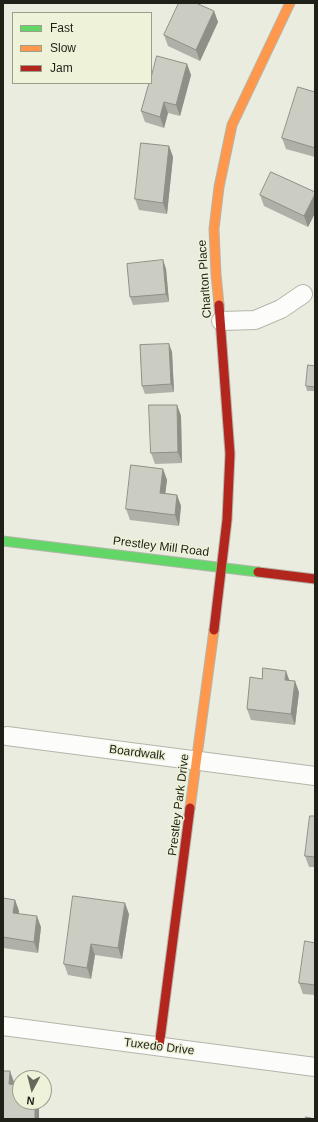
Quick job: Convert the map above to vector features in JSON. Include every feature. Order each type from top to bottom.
[{"type":"street","name":"Charlton Place","points":[[222,567],[227,520],[230,454],[214,230],[219,187],[232,125],[290,3]]},
{"type":"street","points":[[221,321],[255,320],[281,309],[303,294]]},
{"type":"street","name":"Prestley Mill Road","points":[[3,541],[315,579]]},
{"type":"street","name":"Prestley Park Drive","points":[[159,1047],[222,567]]},
{"type":"street","name":"Boardwalk","points":[[7,736],[315,776]]},
{"type":"street","name":"Tuxedo Drive","points":[[3,1026],[315,1067]]},
{"type":"building","points":[[179,3],[196,3],[214,11],[196,50],[164,35]]},
{"type":"building","points":[[157,56],[187,64],[176,105],[164,102],[160,117],[141,111],[149,84],[152,84],[152,74]]},
{"type":"building","points":[[298,87],[315,92],[315,148],[282,138]]},
{"type":"building","points":[[141,143],[169,146],[163,203],[135,199]]},
{"type":"building","points":[[271,172],[315,192],[304,216],[260,195]]},
{"type":"building","points":[[163,260],[166,294],[130,297],[127,264]]},
{"type":"building","points":[[169,344],[171,384],[142,386],[140,345]]},
{"type":"building","points":[[308,365],[315,366],[315,387],[306,386]]},
{"type":"building","points":[[149,405],[177,405],[178,452],[151,453]]},
{"type":"building","points":[[131,465],[163,469],[160,493],[177,495],[175,515],[126,509]]},
{"type":"building","points":[[263,668],[286,671],[285,680],[295,681],[291,714],[247,709],[250,677],[262,679]]},
{"type":"building","points":[[310,816],[315,816],[315,857],[305,856]]},
{"type":"building","points":[[73,896],[125,903],[118,948],[91,944],[87,968],[64,964]]},
{"type":"building","points":[[3,898],[15,900],[13,913],[37,916],[34,942],[3,937]]},
{"type":"building","points":[[305,941],[315,943],[315,985],[299,983]]},
{"type":"building","points":[[3,1071],[10,1071],[9,1084],[12,1084],[12,1110],[35,1110],[35,1119],[3,1119]]},
{"type":"traffic: fast","points":[[3,541],[258,572]]},
{"type":"traffic: slow","points":[[219,305],[214,229],[219,187],[232,125],[290,3]]},
{"type":"traffic: slow","points":[[190,808],[214,630]]},
{"type":"traffic: jam","points":[[214,630],[227,520],[230,454],[219,305]]},
{"type":"traffic: jam","points":[[258,572],[315,579]]},
{"type":"traffic: jam","points":[[159,1047],[190,808]]}]
